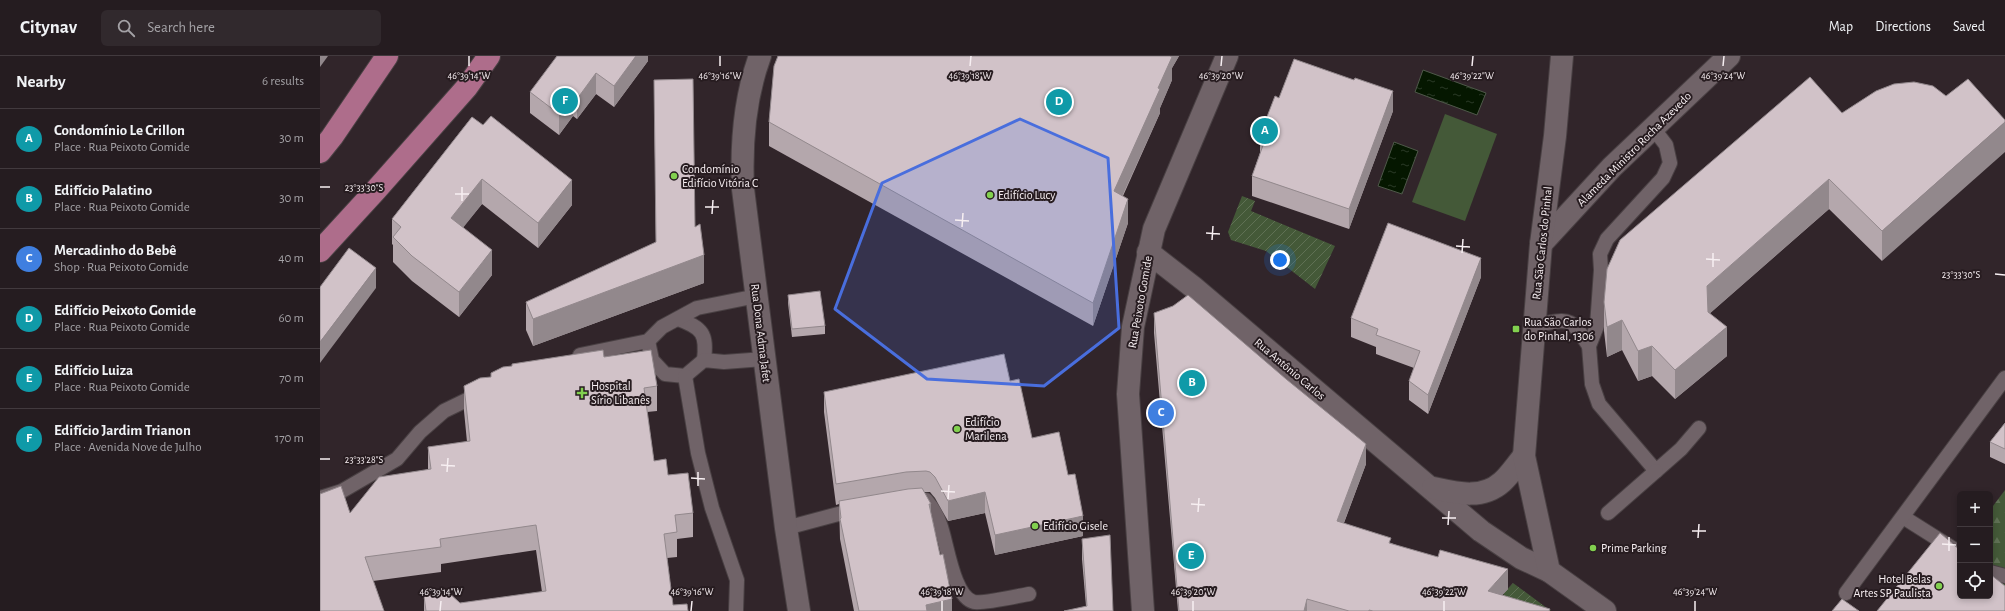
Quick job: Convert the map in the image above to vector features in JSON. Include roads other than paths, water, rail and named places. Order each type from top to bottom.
[{"type":"main road","points":[[320,152],[332,137],[387,56]]},
{"type":"main road","points":[[320,251],[457,98],[489,56]]},
{"type":"street","name":"Rua Dona Adma Jafet","points":[[760,56],[744,121],[741,152],[743,189],[786,528],[800,611]]},
{"type":"street","name":"Rua Peixoto Gomide","points":[[1143,611],[1128,394],[1133,327],[1148,252],[1154,230],[1227,56]]},
{"type":"street","name":"Rua São Carlos do Pinhal","points":[[1549,571],[1524,456],[1541,244],[1555,136],[1562,56]]},
{"type":"street","name":"Alameda Ministro Rocha Azevedo","points":[[1541,244],[1612,167],[1729,56]]},
{"type":"street","name":"Rua Antônio Carlos","points":[[1148,252],[1193,287],[1481,531],[1521,558],[1549,571],[1605,611]]},
{"type":"street","name":"Rua Antônio Carlos","points":[[1430,487],[1462,494],[1486,492],[1502,482],[1524,456]]},
{"type":"lane","points":[[1588,346],[1597,326],[1601,270],[1600,254],[1607,238],[1663,178],[1670,163],[1666,145],[1653,128]]},
{"type":"lane","points":[[564,358],[648,341],[662,327],[697,308],[756,296]]},
{"type":"lane","points":[[648,341],[652,360],[665,374],[685,376],[704,360],[706,342],[696,326],[678,319]]},
{"type":"lane","points":[[1534,325],[1567,321],[1575,326],[1588,346],[1592,384],[1600,404],[1656,471]]},
{"type":"lane","points":[[704,360],[724,362],[765,359]]},
{"type":"lane","points":[[685,376],[698,453],[712,508],[737,580],[736,611]]},
{"type":"lane","points":[[1846,592],[2005,378]]},
{"type":"lane","points":[[320,498],[342,491],[397,459],[420,432],[444,411],[492,388]]},
{"type":"lane","points":[[1608,513],[1681,449],[1699,428]]},
{"type":"lane","points":[[900,502],[926,500],[932,507],[940,523],[958,585],[965,598],[975,603],[1029,594]]},
{"type":"lane","points":[[786,528],[845,511],[868,507]]},
{"type":"lane","points":[[1903,517],[1957,552]]},
{"type":"lane","points":[[1993,573],[2005,576]]},
{"type":"water","points":[[1423,70],[1486,93],[1477,115],[1415,92]]},
{"type":"water","points":[[1394,142],[1418,151],[1402,194],[1378,186]]},
{"type":"place","name":"Edifício Jardim Trianon","points":[[565,101]]},
{"type":"place","name":"Edifício Peixoto Gomide","points":[[1059,102]]},
{"type":"place","name":"Condomínio Le Crillon","points":[[1265,131]]},
{"type":"place","name":"Condomínio Edifício Vitória C","points":[[674,176]]},
{"type":"place","name":"Edifício Lucy","points":[[990,195]]},
{"type":"place","name":"Rua São Carlos do Pinhal, 1306","points":[[1516,329]]},
{"type":"place","name":"Edifício Palatino","points":[[1192,383]]},
{"type":"place","name":"Hospital Sírio Libanês","points":[[582,393]]},
{"type":"place","name":"Mercadinho do Bebê","points":[[1161,413]]},
{"type":"place","name":"Edifício Marilena","points":[[957,429]]},
{"type":"place","name":"Edifício Gisele","points":[[1035,526]]},
{"type":"place","name":"Prime Parking","points":[[1593,548]]},
{"type":"place","name":"Edifício Luiza","points":[[1191,556]]},
{"type":"place","name":"Hotel Belas Artes SP Paulista","points":[[1939,586]]}]
